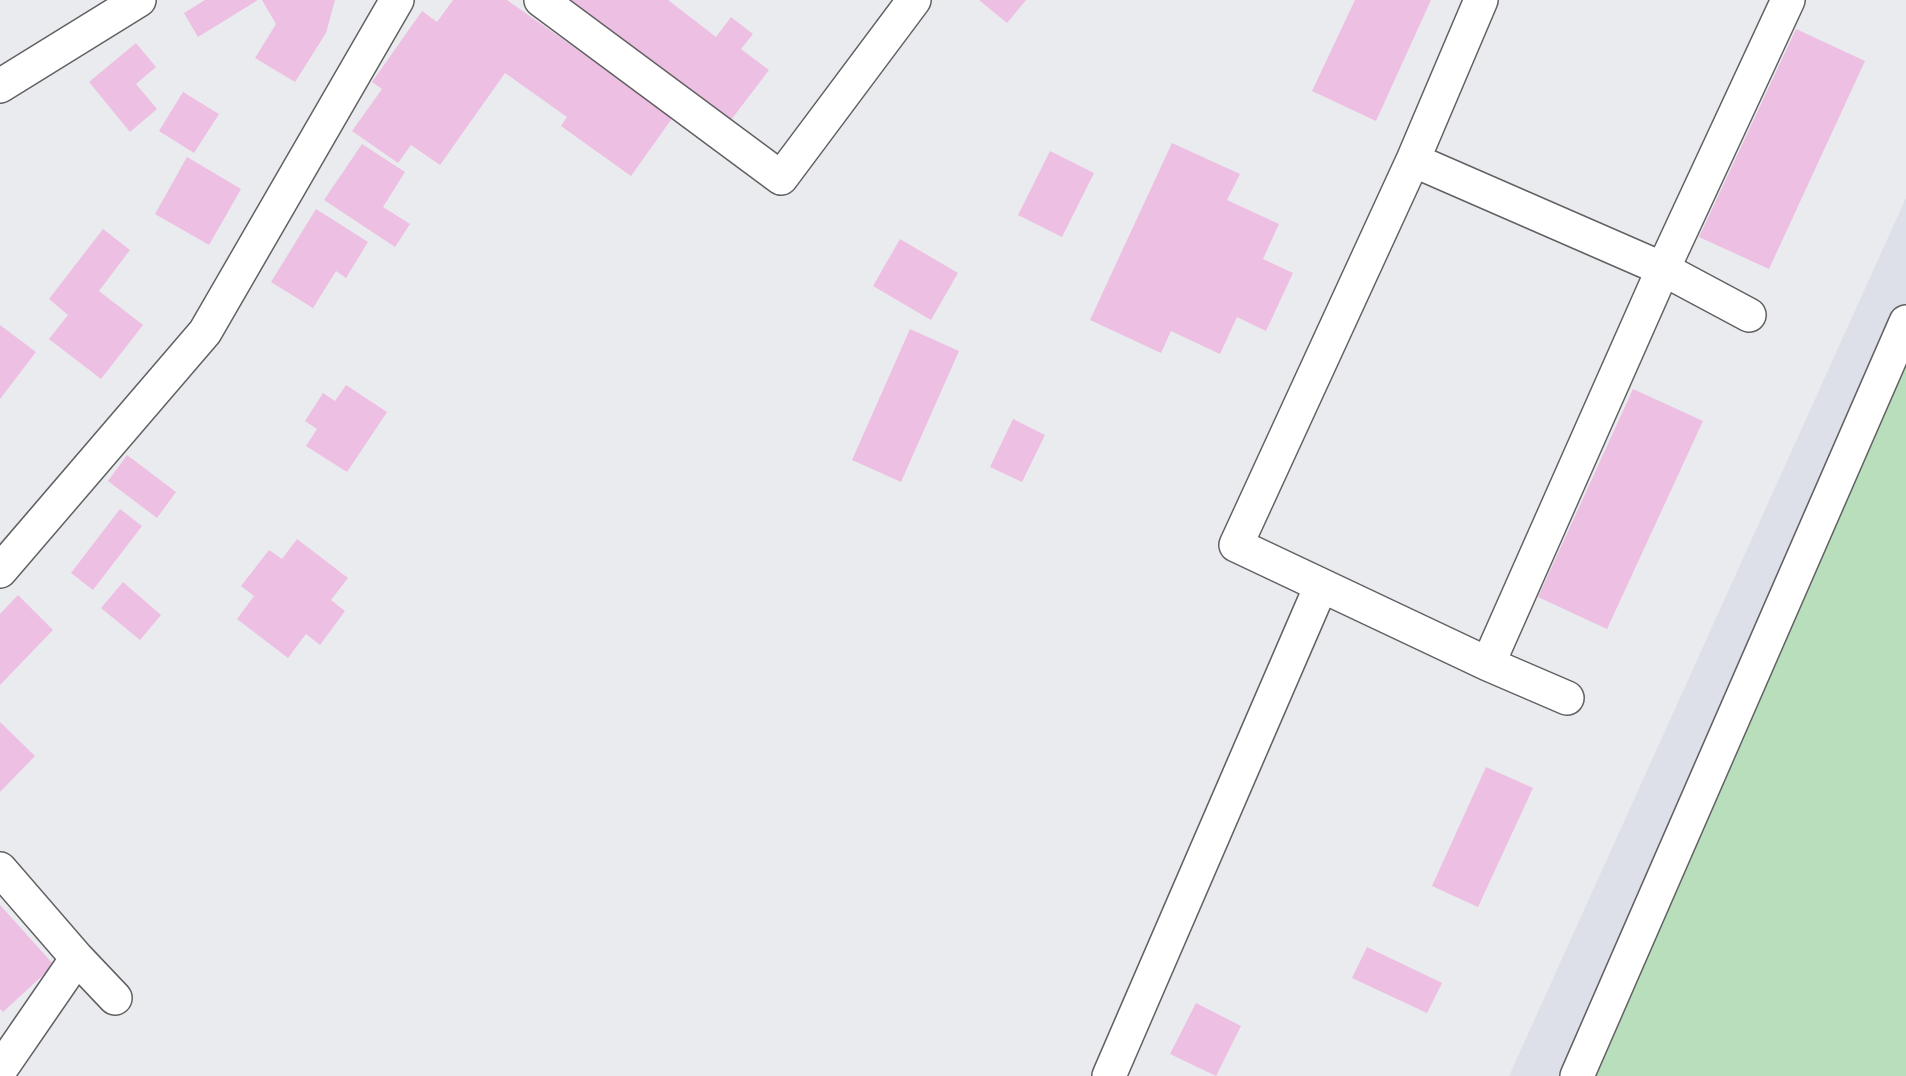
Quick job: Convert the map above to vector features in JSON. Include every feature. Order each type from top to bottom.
[{"type":"street","points":[[0,86],[139,0]]},
{"type":"street","points":[[0,571],[205,332],[397,0]]},
{"type":"street","points":[[541,0],[781,178],[914,0]]},
{"type":"street","points":[[1481,0],[1413,160],[1236,545],[1488,664],[1567,698]]},
{"type":"street","points":[[1488,664],[1663,269],[1788,0]]},
{"type":"street","points":[[1413,160],[1663,269],[1749,315]]},
{"type":"street","points":[[1577,1076],[1906,322]]},
{"type":"street","points":[[1109,1076],[1321,586]]},
{"type":"street","points":[[0,869],[115,998]]},
{"type":"street","points":[[0,1070],[77,958]]},
{"type":"shaded area","points":[[1906,198],[1906,1076],[1509,1076]]},
{"type":"green space","points":[[1906,364],[1906,1076],[1589,1076]]},
{"type":"building","points":[[205,0],[258,0],[198,37],[184,13]]},
{"type":"building","points":[[262,0],[335,0],[326,33],[295,82],[255,58],[276,24]]},
{"type":"building","points":[[453,0],[507,0],[673,117],[631,176],[561,126],[567,117],[505,73],[440,165],[411,145],[398,163],[352,131],[382,89],[372,82],[422,11],[437,22]]},
{"type":"building","points":[[567,0],[668,0],[716,37],[731,17],[753,34],[741,49],[769,70],[728,124]]},
{"type":"building","points":[[979,0],[1026,0],[1007,23]]},
{"type":"building","points":[[1355,0],[1431,0],[1376,121],[1312,91]]},
{"type":"building","points":[[1796,29],[1865,61],[1769,269],[1699,237]]},
{"type":"building","points":[[136,43],[156,67],[136,84],[157,109],[130,132],[89,82]]},
{"type":"building","points":[[183,92],[219,114],[194,153],[159,131]]},
{"type":"building","points":[[1172,143],[1240,174],[1227,200],[1279,224],[1263,259],[1293,273],[1266,331],[1237,317],[1220,354],[1171,331],[1161,353],[1090,320]]},
{"type":"building","points":[[362,144],[405,172],[383,207],[410,224],[395,247],[324,200]]},
{"type":"building","points":[[1050,151],[1094,173],[1062,237],[1018,215]]},
{"type":"building","points":[[187,157],[241,189],[209,245],[155,214]]},
{"type":"building","points":[[316,209],[368,242],[346,278],[336,271],[313,308],[271,282]]},
{"type":"building","points":[[103,229],[130,250],[99,291],[143,325],[101,379],[49,339],[68,315],[49,299]]},
{"type":"building","points":[[900,239],[958,273],[931,320],[873,286]]},
{"type":"building","points":[[0,325],[36,352],[0,399]]},
{"type":"building","points":[[910,329],[959,351],[901,482],[852,460]]},
{"type":"building","points":[[346,385],[387,412],[347,472],[306,446],[317,429],[305,421],[323,393],[335,401]]},
{"type":"building","points":[[1633,389],[1703,421],[1607,629],[1538,597]]},
{"type":"building","points":[[1013,419],[1045,435],[1022,482],[990,467]]},
{"type":"building","points":[[127,455],[176,492],[157,518],[108,481]]},
{"type":"building","points":[[120,509],[142,526],[93,590],[71,573]]},
{"type":"building","points":[[297,539],[348,578],[331,600],[345,611],[320,645],[306,634],[288,658],[237,619],[254,596],[241,586],[269,550],[282,559]]},
{"type":"building","points":[[123,582],[161,615],[140,640],[101,608]]},
{"type":"building","points":[[18,595],[53,630],[0,685],[0,614]]},
{"type":"building","points":[[0,722],[35,756],[0,792]]},
{"type":"building","points":[[1486,767],[1533,788],[1478,907],[1432,886]]},
{"type":"building","points":[[0,905],[54,965],[3,1012],[0,1009]]},
{"type":"building","points":[[1367,947],[1442,983],[1427,1013],[1352,978]]},
{"type":"building","points":[[1196,1003],[1241,1026],[1216,1076],[1170,1054]]}]
